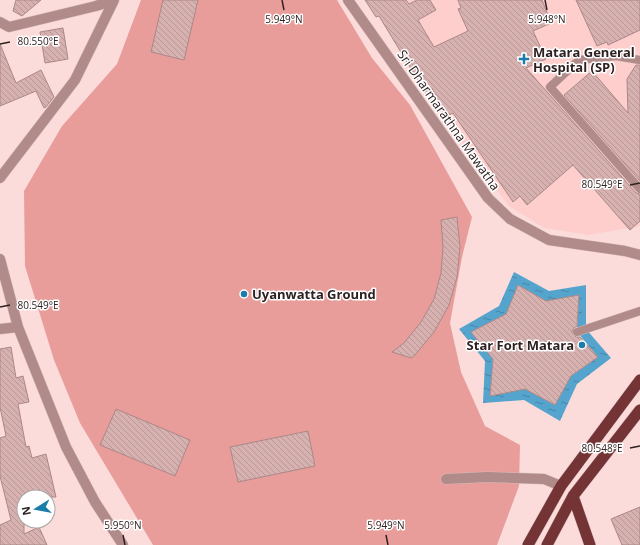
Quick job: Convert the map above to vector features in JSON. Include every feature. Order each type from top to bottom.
[{"type":"highway","points":[[528,545],[561,486],[640,380]]},
{"type":"highway","points":[[547,545],[573,496],[640,410]]},
{"type":"highway","points":[[561,486],[573,496],[590,545]]},
{"type":"street","points":[[0,22],[8,27],[96,6],[114,0]]},
{"type":"street","points":[[0,178],[75,80],[114,0]]},
{"type":"street","name":"Sri Dharmarathna Mawatha","points":[[348,0],[488,198],[510,219],[549,240],[625,251],[640,255]]},
{"type":"street","points":[[0,259],[18,327],[66,447],[95,502],[123,545]]},
{"type":"street","points":[[0,329],[18,327]]},
{"type":"street","points":[[446,479],[487,477],[544,479],[561,486]]},
{"type":"lane","points":[[640,60],[616,56],[579,60],[550,87],[640,189]]},
{"type":"lane","points":[[577,332],[640,311]]},
{"type":"shaded area","name":"Uyanwatta Ground","points":[[141,0],[337,0],[372,58],[410,105],[472,217],[462,257],[450,323],[461,372],[485,426],[520,445],[519,486],[497,545],[153,545],[80,423],[54,360],[25,266],[24,191],[62,126],[117,64]]},
{"type":"shaded area","name":"Matara General Hospital (SP)","points":[[370,0],[640,0],[640,226],[589,235],[544,228],[509,206],[444,118]]},
{"type":"water","points":[[514,272],[549,291],[586,285],[586,329],[611,358],[577,384],[560,421],[524,400],[483,403],[485,361],[459,329],[499,306]],"holes":[[[518,285],[546,301],[579,295],[577,332],[598,357],[571,376],[555,405],[525,389],[490,396],[493,359],[471,332],[506,314]]]},
{"type":"building","points":[[16,0],[41,0],[22,16],[13,11]]},
{"type":"building","points":[[163,0],[198,0],[184,60],[151,52]]},
{"type":"building","points":[[365,0],[406,0],[409,4],[417,0],[430,0],[436,10],[418,20],[434,47],[468,31],[458,9],[461,8],[458,0],[542,0],[551,23],[533,31],[546,59],[526,68],[636,193],[640,194],[640,221],[630,230],[573,165],[527,205],[520,196],[513,202],[453,113],[446,117],[432,88],[425,92],[379,16],[376,17]]},
{"type":"building","points":[[576,0],[640,0],[640,30],[608,45],[607,42],[597,46]]},
{"type":"building","points":[[63,28],[68,59],[45,63],[40,32]]},
{"type":"building","points":[[0,44],[16,83],[41,70],[54,97],[46,107],[44,108],[36,91],[0,106]]},
{"type":"building","points":[[636,65],[640,65],[640,181],[564,95],[592,71],[628,113],[627,79]]},
{"type":"building","points":[[457,217],[460,247],[457,277],[449,305],[434,332],[415,355],[411,358],[392,352],[404,343],[421,322],[434,299],[441,273],[443,247],[441,220]]},
{"type":"building","points":[[518,285],[546,301],[579,295],[577,326],[573,329],[572,333],[576,337],[580,337],[598,357],[571,376],[555,405],[525,389],[490,396],[493,359],[471,332],[506,314]]},
{"type":"building","points":[[11,347],[16,378],[23,376],[29,402],[18,404],[26,447],[29,446],[32,458],[46,454],[54,489],[16,489],[16,529],[24,529],[24,534],[35,529],[40,529],[47,545],[0,545],[0,525],[11,520],[0,476],[0,438],[6,436],[0,407],[0,349]]},
{"type":"building","points":[[116,409],[190,440],[175,476],[100,445]]},
{"type":"building","points":[[308,431],[315,466],[238,482],[230,447]]},
{"type":"building","points":[[640,507],[640,545],[622,545],[611,519]]},
{"type":"place","name":"Matara General Hospital (SP)","points":[[524,59]]},
{"type":"place","name":"Uyanwatta Ground","points":[[244,294]]},
{"type":"place","name":"Star Fort Matara","points":[[582,345]]}]
